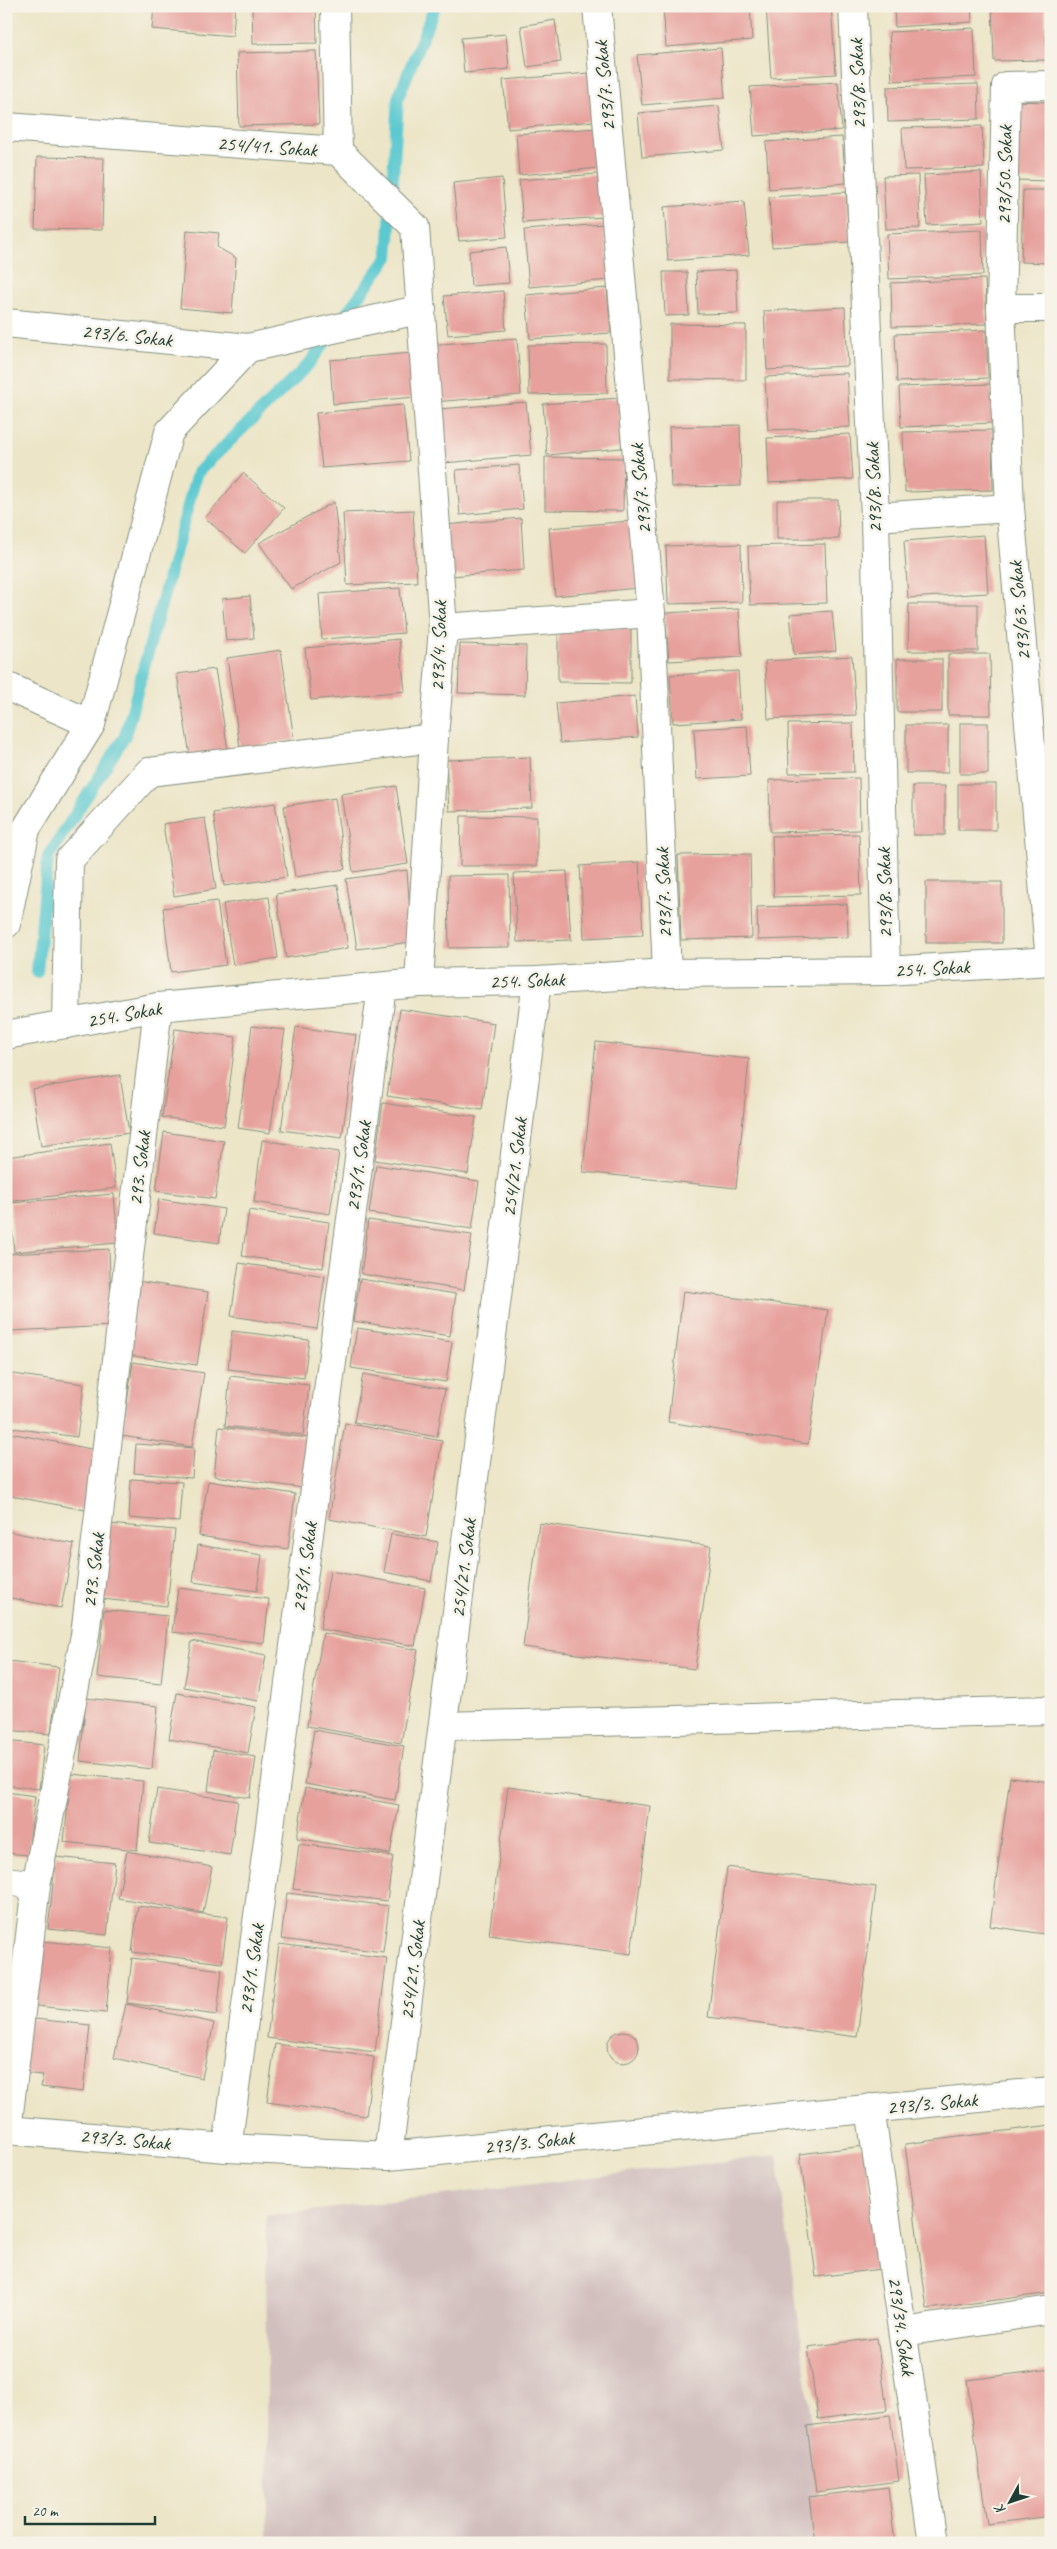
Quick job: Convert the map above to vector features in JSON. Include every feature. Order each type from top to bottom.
[{"type":"street","points":[[335,6],[338,151]]},
{"type":"street","name":"293/7. Sokak","points":[[597,6],[651,613],[667,973]]},
{"type":"street","name":"293/8. Sokak","points":[[854,6],[875,516],[886,971]]},
{"type":"street","name":"293/50. Sokak","points":[[1001,308],[1006,86],[1051,85]]},
{"type":"street","name":"254/41. Sokak","points":[[6,127],[338,151],[416,227],[422,309]]},
{"type":"street","points":[[1001,308],[1051,308]]},
{"type":"street","name":"293/63. Sokak","points":[[1001,308],[1010,508],[1047,890],[1050,961]]},
{"type":"street","name":"293/6. Sokak","points":[[6,323],[248,348],[422,309]]},
{"type":"street","name":"293/4. Sokak","points":[[419,983],[434,738],[443,628],[422,309]]},
{"type":"street","points":[[6,924],[26,829],[91,724],[169,432],[248,348]]},
{"type":"street","points":[[875,516],[1010,508]]},
{"type":"street","points":[[443,628],[651,613]]},
{"type":"street","points":[[6,686],[91,724]]},
{"type":"street","points":[[66,1024],[69,860],[149,772],[434,738]]},
{"type":"street","name":"254. Sokak","points":[[6,1035],[158,1007],[419,983],[537,981],[667,973],[886,971],[1050,961]]},
{"type":"street","name":"254/21. Sokak","points":[[388,2156],[537,981]]},
{"type":"street","name":"293/1. Sokak","points":[[227,2148],[382,987]]},
{"type":"street","name":"293. Sokak","points":[[7,2130],[36,1885],[85,1635],[158,1007]]},
{"type":"street","points":[[443,1726],[1051,1710]]},
{"type":"street","points":[[6,1881],[36,1885]]},
{"type":"street","name":"293/3. Sokak","points":[[7,2130],[227,2148],[388,2156],[1051,2092]]},
{"type":"street","name":"293/34. Sokak","points":[[870,2108],[933,2543]]},
{"type":"street","points":[[903,2332],[1051,2310]]},
{"type":"shaded area","points":[[777,2155],[827,2543],[268,2543],[266,2216]]},
{"type":"building","points":[[154,6],[235,6],[233,36],[152,29]]},
{"type":"building","points":[[252,6],[316,6],[317,43],[253,44]]},
{"type":"building","points":[[663,6],[750,6],[752,40],[666,47]]},
{"type":"building","points":[[766,6],[831,6],[836,74],[771,78]]},
{"type":"building","points":[[894,6],[971,6],[972,22],[895,27]]},
{"type":"building","points":[[992,6],[1045,6],[1047,60],[994,61]]},
{"type":"building","points":[[555,20],[561,62],[527,67],[521,26]]},
{"type":"building","points":[[974,28],[976,77],[892,81],[889,32]]},
{"type":"building","points":[[506,34],[509,69],[464,73],[461,38]]},
{"type":"building","points":[[721,48],[725,98],[642,105],[637,55]]},
{"type":"building","points":[[316,51],[319,124],[239,126],[237,53]]},
{"type":"building","points":[[589,73],[594,121],[508,129],[503,80]]},
{"type":"building","points":[[838,82],[842,130],[754,136],[750,87]]},
{"type":"building","points":[[978,84],[979,119],[888,122],[887,87]]},
{"type":"building","points":[[1015,101],[1051,102],[1051,181],[1012,180]]},
{"type":"building","points":[[719,106],[724,150],[642,157],[638,113]]},
{"type":"building","points":[[982,126],[984,168],[904,170],[902,128]]},
{"type":"building","points":[[597,128],[600,168],[519,175],[516,134]]},
{"type":"building","points":[[842,137],[846,183],[769,189],[766,142]]},
{"type":"building","points":[[37,157],[104,158],[102,230],[35,229]]},
{"type":"building","points":[[981,172],[983,222],[927,225],[924,175]]},
{"type":"building","points":[[598,174],[603,217],[523,223],[519,180]]},
{"type":"building","points":[[918,175],[920,228],[886,229],[883,176]]},
{"type":"building","points":[[502,178],[507,237],[459,241],[453,183]]},
{"type":"building","points":[[1023,190],[1051,190],[1051,263],[1021,262]]},
{"type":"building","points":[[846,192],[849,242],[772,247],[769,197]]},
{"type":"building","points":[[744,201],[749,255],[668,261],[664,207]]},
{"type":"building","points":[[604,224],[610,280],[529,287],[524,230]]},
{"type":"building","points":[[187,230],[219,233],[217,247],[236,258],[232,313],[180,308]]},
{"type":"building","points":[[982,230],[983,275],[889,279],[887,234]]},
{"type":"building","points":[[506,247],[509,283],[471,286],[469,251]]},
{"type":"building","points":[[736,270],[738,313],[698,314],[696,272]]},
{"type":"building","points":[[663,272],[687,272],[689,315],[665,316]]},
{"type":"building","points":[[985,279],[987,324],[892,327],[891,283]]},
{"type":"building","points":[[607,288],[611,333],[530,339],[526,295]]},
{"type":"building","points":[[503,291],[506,330],[448,335],[444,296]]},
{"type":"building","points":[[845,307],[848,366],[767,370],[764,311]]},
{"type":"building","points":[[670,324],[746,325],[746,380],[670,379]]},
{"type":"building","points":[[986,330],[988,378],[897,382],[895,334]]},
{"type":"building","points":[[517,338],[521,395],[433,402],[429,345]]},
{"type":"building","points":[[606,344],[607,393],[529,395],[528,345]]},
{"type":"building","points":[[412,353],[416,397],[333,404],[330,360]]},
{"type":"building","points":[[847,373],[850,427],[768,430],[765,377]]},
{"type":"building","points":[[991,384],[993,423],[901,427],[899,387]]},
{"type":"building","points":[[618,398],[622,448],[547,455],[543,404]]},
{"type":"building","points":[[526,402],[531,455],[444,463],[439,409]]},
{"type":"building","points":[[403,405],[409,461],[322,468],[316,413]]},
{"type":"building","points":[[740,425],[741,486],[671,487],[669,427]]},
{"type":"building","points":[[992,430],[993,490],[905,492],[903,432]]},
{"type":"building","points":[[850,434],[853,479],[769,483],[767,438]]},
{"type":"building","points":[[545,457],[624,458],[623,511],[545,510]]},
{"type":"building","points":[[519,465],[523,509],[460,515],[456,470]]},
{"type":"building","points":[[243,473],[284,508],[245,553],[205,518]]},
{"type":"building","points":[[777,500],[838,500],[839,539],[777,539]]},
{"type":"building","points":[[334,502],[341,562],[291,589],[259,543]]},
{"type":"building","points":[[413,510],[417,582],[347,585],[343,513]]},
{"type":"building","points":[[521,518],[524,570],[452,576],[445,525]]},
{"type":"building","points":[[631,521],[638,588],[555,596],[549,528]]},
{"type":"building","points":[[984,535],[988,593],[908,598],[904,541]]},
{"type":"building","points":[[741,544],[742,602],[668,604],[666,546]]},
{"type":"building","points":[[825,544],[827,603],[750,605],[748,546]]},
{"type":"building","points":[[400,588],[404,633],[322,639],[319,594]]},
{"type":"building","points":[[250,596],[254,638],[226,641],[222,599]]},
{"type":"building","points":[[909,604],[978,604],[978,651],[908,651]]},
{"type":"building","points":[[739,609],[742,657],[669,661],[665,613]]},
{"type":"building","points":[[832,611],[836,651],[794,655],[790,614]]},
{"type":"building","points":[[558,628],[631,628],[631,683],[558,682]]},
{"type":"building","points":[[399,639],[405,691],[311,700],[305,648]]},
{"type":"building","points":[[460,644],[526,646],[525,695],[458,693]]},
{"type":"building","points":[[281,650],[294,740],[240,748],[227,658]]},
{"type":"building","points":[[948,654],[990,654],[991,715],[948,715]]},
{"type":"building","points":[[852,656],[856,715],[768,719],[765,661]]},
{"type":"building","points":[[897,659],[942,659],[942,712],[897,712]]},
{"type":"building","points":[[215,669],[228,750],[190,756],[177,674]]},
{"type":"building","points":[[738,671],[741,719],[673,723],[670,675]]},
{"type":"building","points":[[635,696],[638,737],[560,743],[556,703]]},
{"type":"building","points":[[853,723],[854,772],[789,773],[788,724]]},
{"type":"building","points":[[960,723],[988,723],[988,774],[960,774]]},
{"type":"building","points":[[906,725],[948,725],[948,773],[906,773]]},
{"type":"building","points":[[747,726],[750,776],[697,779],[694,729]]},
{"type":"building","points":[[530,757],[532,808],[449,811],[446,760]]},
{"type":"building","points":[[859,778],[860,830],[770,832],[769,780]]},
{"type":"building","points":[[958,784],[996,784],[996,830],[958,830]]},
{"type":"building","points":[[396,786],[408,864],[353,872],[341,794]]},
{"type":"building","points":[[913,786],[945,786],[945,835],[913,835]]},
{"type":"building","points":[[335,798],[345,869],[295,877],[284,806]]},
{"type":"building","points":[[275,803],[287,877],[224,886],[213,813]]},
{"type":"building","points":[[461,816],[537,817],[537,866],[460,866]]},
{"type":"building","points":[[205,818],[216,889],[174,896],[163,824]]},
{"type":"building","points":[[859,834],[861,895],[774,897],[772,836]]},
{"type":"building","points":[[750,854],[752,938],[681,940],[678,855]]},
{"type":"building","points":[[639,862],[643,935],[584,938],[580,866]]},
{"type":"building","points":[[407,870],[412,942],[357,949],[346,879]]},
{"type":"building","points":[[567,871],[571,940],[517,942],[514,873]]},
{"type":"building","points":[[509,875],[510,947],[449,948],[448,876]]},
{"type":"building","points":[[926,882],[1002,882],[1002,943],[926,943]]},
{"type":"building","points":[[338,885],[348,948],[286,958],[276,894]]},
{"type":"building","points":[[269,897],[278,958],[233,965],[223,904]]},
{"type":"building","points":[[217,901],[226,965],[171,972],[163,908]]},
{"type":"building","points":[[847,904],[848,937],[758,940],[757,907]]},
{"type":"building","points":[[400,1009],[494,1023],[482,1110],[387,1096]]},
{"type":"building","points":[[252,1026],[285,1030],[270,1133],[238,1128]]},
{"type":"building","points":[[296,1027],[356,1035],[342,1138],[281,1130]]},
{"type":"building","points":[[175,1029],[236,1037],[224,1126],[162,1117]]},
{"type":"building","points":[[596,1042],[749,1059],[736,1188],[583,1172]]},
{"type":"building","points":[[120,1075],[129,1133],[41,1146],[32,1089]]},
{"type":"building","points":[[383,1103],[476,1117],[468,1174],[375,1160]]},
{"type":"building","points":[[164,1132],[224,1141],[215,1199],[156,1191]]},
{"type":"building","points":[[262,1140],[339,1152],[330,1214],[254,1202]]},
{"type":"building","points":[[110,1143],[116,1188],[6,1202],[6,1157]]},
{"type":"building","points":[[376,1165],[479,1181],[472,1229],[369,1213]]},
{"type":"building","points":[[114,1194],[118,1243],[14,1252],[10,1203]]},
{"type":"building","points":[[159,1199],[224,1209],[219,1243],[154,1233]]},
{"type":"building","points":[[249,1210],[329,1222],[323,1268],[242,1256]]},
{"type":"building","points":[[368,1220],[472,1235],[464,1290],[361,1274]]},
{"type":"building","points":[[109,1249],[112,1326],[10,1331],[6,1254]]},
{"type":"building","points":[[239,1263],[325,1276],[317,1329],[231,1316]]},
{"type":"building","points":[[360,1279],[456,1294],[450,1336],[353,1321]]},
{"type":"building","points":[[137,1281],[208,1292],[197,1365],[127,1355]]},
{"type":"building","points":[[683,1291],[828,1310],[808,1444],[668,1422]]},
{"type":"building","points":[[357,1328],[452,1342],[446,1382],[351,1368]]},
{"type":"building","points":[[232,1331],[309,1340],[304,1378],[228,1369]]},
{"type":"building","points":[[133,1362],[204,1373],[192,1447],[122,1436]]},
{"type":"building","points":[[6,1373],[84,1384],[77,1437],[6,1427]]},
{"type":"building","points":[[363,1374],[445,1389],[437,1437],[354,1422]]},
{"type":"building","points":[[230,1376],[309,1385],[303,1435],[225,1426]]},
{"type":"building","points":[[345,1423],[442,1441],[426,1537],[329,1519]]},
{"type":"building","points":[[219,1427],[309,1438],[303,1488],[214,1476]]},
{"type":"building","points":[[10,1433],[96,1450],[85,1510],[6,1495],[6,1451]]},
{"type":"building","points":[[136,1444],[194,1448],[192,1478],[134,1473]]},
{"type":"building","points":[[131,1479],[182,1482],[179,1522],[129,1518]]},
{"type":"building","points":[[208,1481],[295,1494],[288,1549],[199,1536]]},
{"type":"building","points":[[539,1523],[711,1546],[695,1669],[523,1647]]},
{"type":"building","points":[[109,1524],[175,1530],[167,1606],[102,1599]]},
{"type":"building","points":[[6,1531],[74,1544],[61,1608],[6,1597]]},
{"type":"building","points":[[391,1534],[438,1542],[431,1581],[384,1572]]},
{"type":"building","points":[[198,1545],[262,1555],[257,1591],[193,1582]]},
{"type":"building","points":[[330,1571],[425,1588],[415,1646],[320,1629]]},
{"type":"building","points":[[178,1588],[269,1599],[264,1643],[172,1632]]},
{"type":"building","points":[[104,1610],[168,1616],[161,1684],[97,1677]]},
{"type":"building","points":[[323,1633],[418,1650],[401,1743],[307,1726]]},
{"type":"building","points":[[192,1641],[266,1655],[258,1701],[184,1687]]},
{"type":"building","points":[[8,1661],[59,1667],[51,1734],[6,1730]]},
{"type":"building","points":[[177,1693],[256,1707],[248,1753],[169,1739]]},
{"type":"building","points":[[86,1698],[158,1706],[152,1769],[80,1761]]},
{"type":"building","points":[[314,1730],[404,1746],[395,1800],[305,1784]]},
{"type":"building","points":[[6,1741],[44,1745],[39,1789],[6,1785]]},
{"type":"building","points":[[213,1750],[256,1757],[250,1798],[208,1791]]},
{"type":"building","points":[[71,1774],[143,1781],[137,1850],[64,1842]]},
{"type":"building","points":[[1010,1777],[1051,1782],[1051,1935],[990,1926]]},
{"type":"building","points":[[508,1787],[650,1806],[631,1954],[489,1935]]},
{"type":"building","points":[[305,1788],[399,1805],[390,1854],[297,1838]]},
{"type":"building","points":[[157,1789],[238,1801],[230,1855],[149,1843]]},
{"type":"building","points":[[6,1792],[35,1796],[28,1855],[6,1853]]},
{"type":"building","points":[[299,1844],[393,1856],[387,1901],[293,1889]]},
{"type":"building","points":[[127,1851],[212,1867],[203,1913],[118,1898]]},
{"type":"building","points":[[56,1857],[115,1863],[107,1935],[48,1929]]},
{"type":"building","points":[[727,1867],[876,1887],[857,2037],[708,2017]]},
{"type":"building","points":[[287,1893],[389,1906],[383,1952],[281,1939]]},
{"type":"building","points":[[138,1906],[228,1917],[222,1963],[132,1952]]},
{"type":"building","points":[[43,1941],[112,1948],[106,2013],[36,2006]]},
{"type":"building","points":[[279,1944],[387,1958],[375,2052],[267,2038]]},
{"type":"building","points":[[132,1958],[222,1970],[217,2015],[127,2003]]},
{"type":"building","points":[[126,2004],[214,2023],[202,2078],[114,2058]]},
{"type":"building","points":[[26,2018],[90,2025],[83,2092],[41,2087],[43,2075],[20,2073]]},
{"type":"building","points":[[623,2031],[635,2035],[639,2047],[635,2059],[623,2063],[611,2059],[607,2047],[611,2035]]},
{"type":"building","points":[[275,2044],[374,2057],[366,2116],[267,2102]]},
{"type":"building","points":[[1051,2125],[1051,2293],[927,2309],[905,2144]]},
{"type":"building","points":[[864,2146],[881,2269],[816,2277],[800,2154]]},
{"type":"building","points":[[877,2338],[887,2410],[818,2419],[808,2347]]},
{"type":"building","points":[[1051,2369],[1051,2516],[987,2524],[967,2380]]},
{"type":"building","points":[[890,2415],[899,2481],[816,2492],[807,2426]]},
{"type":"building","points":[[888,2487],[895,2543],[815,2543],[809,2497]]},
{"type":"waterway","points":[[37,972],[48,857],[125,736],[197,473],[308,365],[388,257],[398,98],[435,6]]}]
